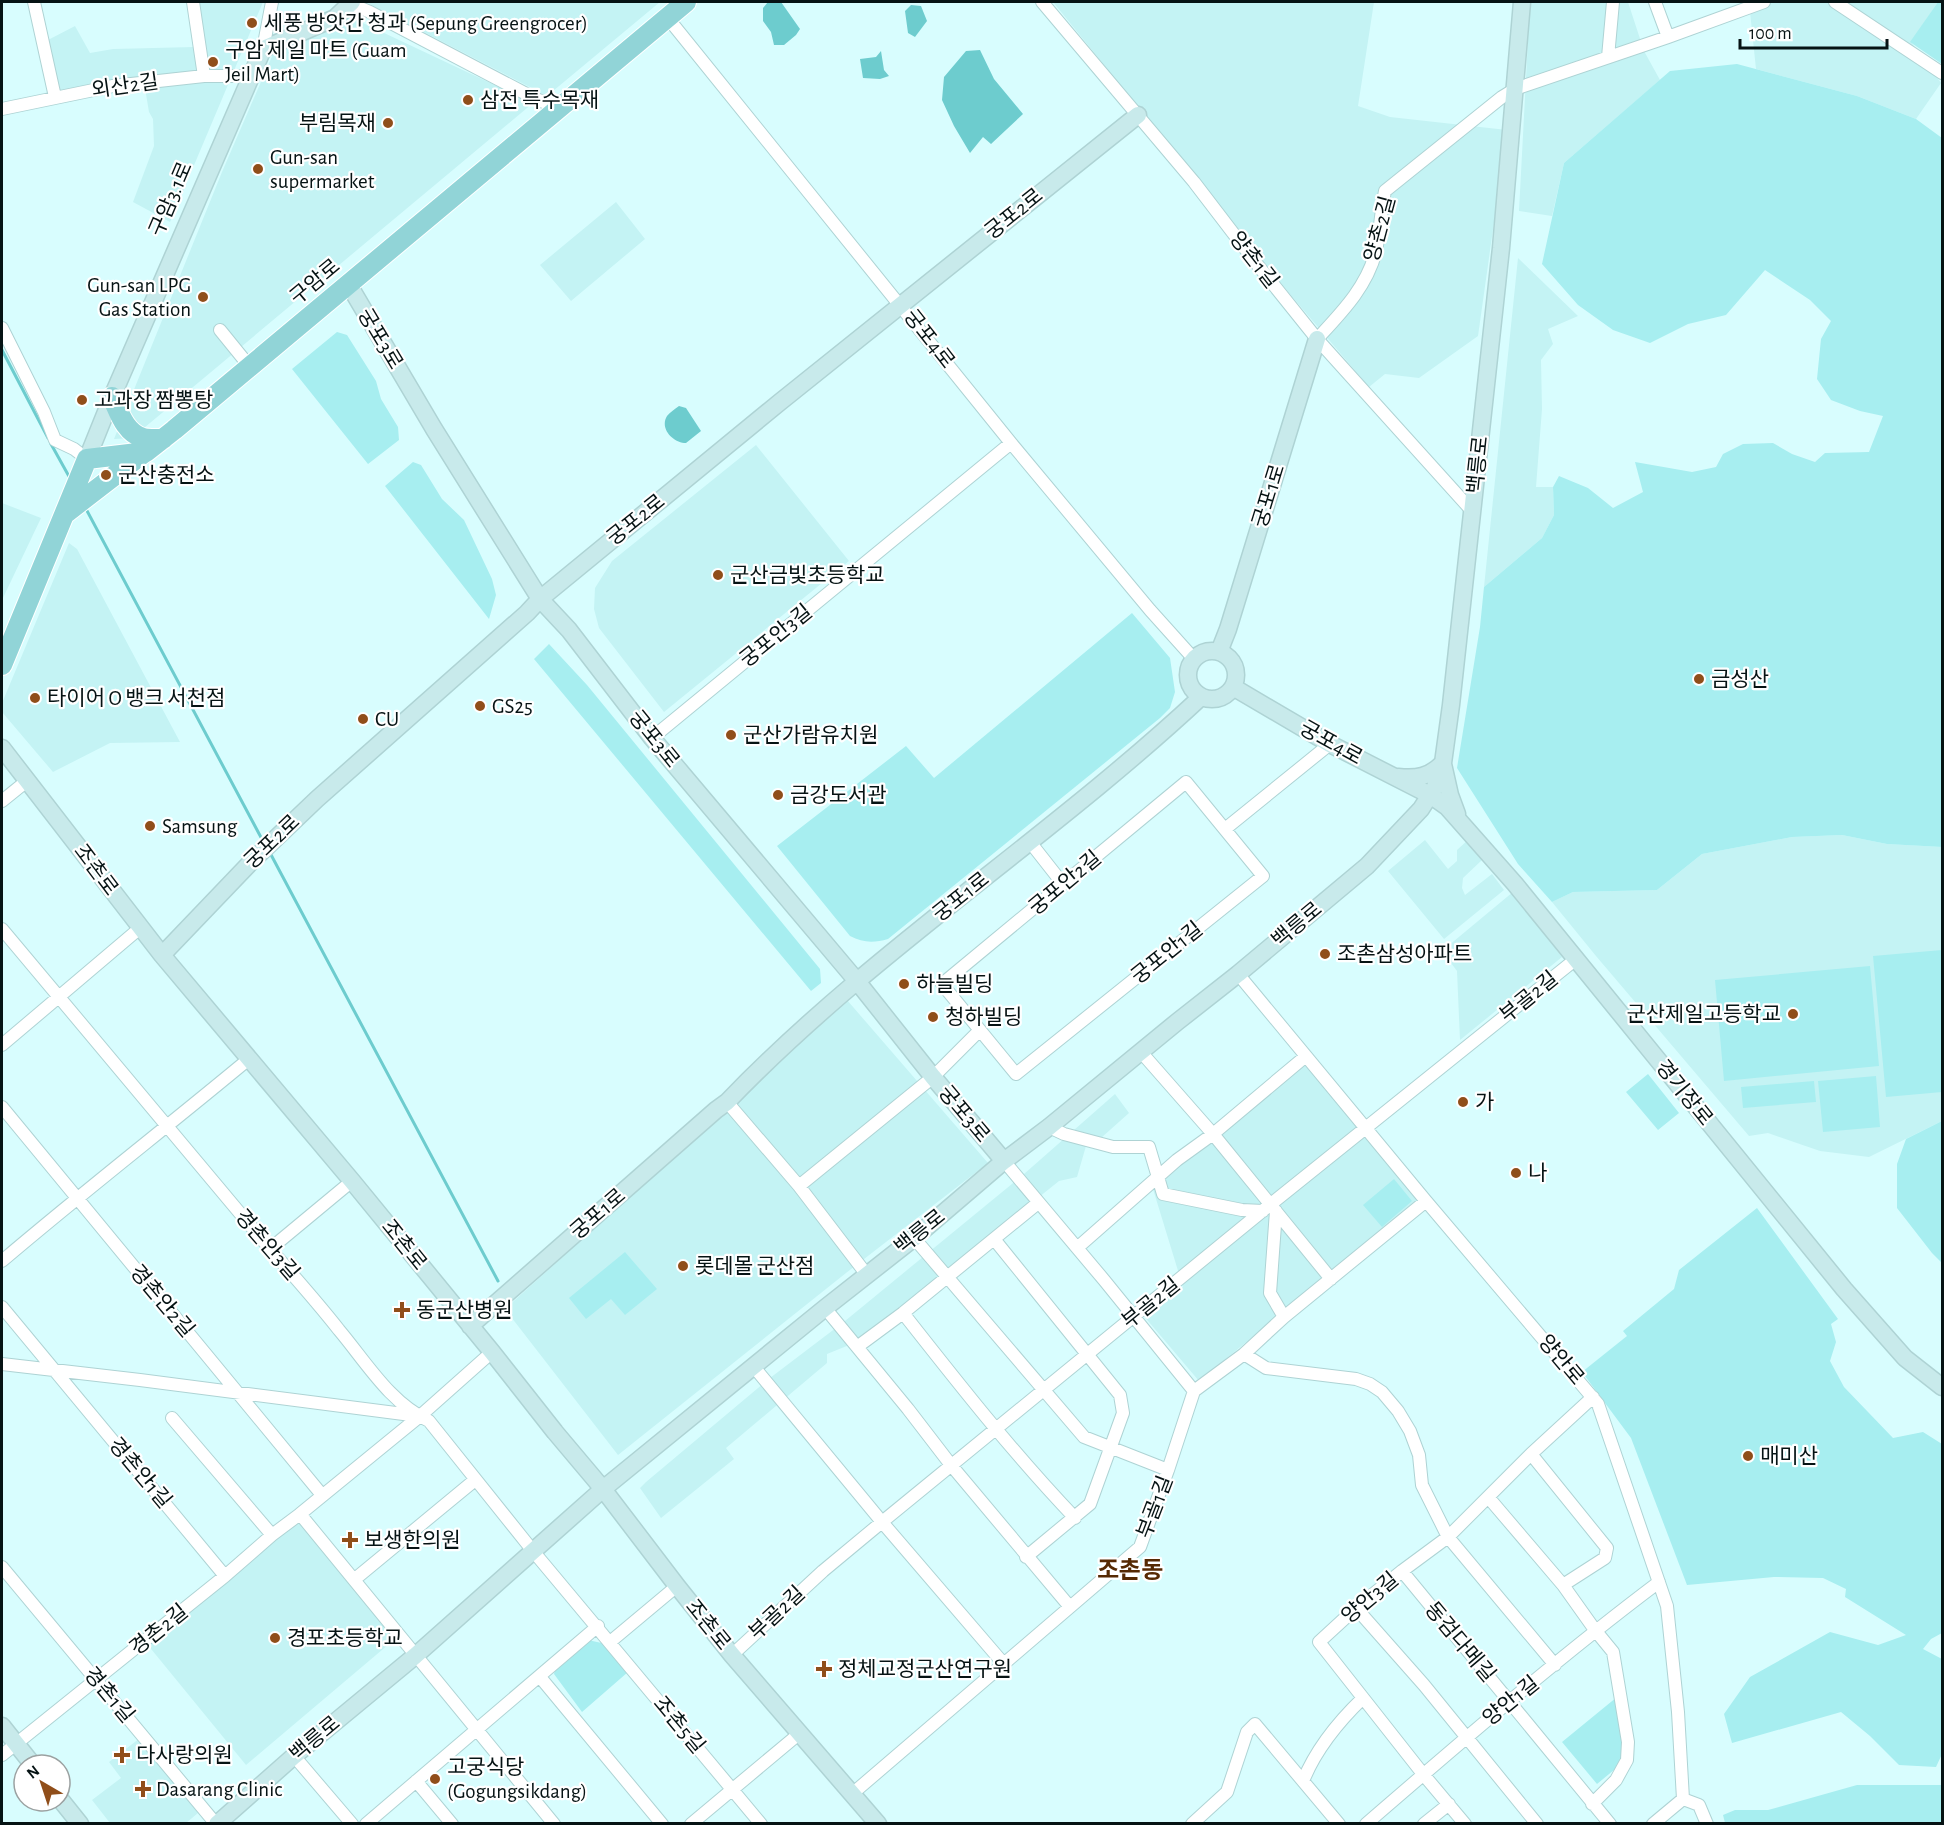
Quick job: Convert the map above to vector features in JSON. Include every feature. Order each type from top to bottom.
[{"type":"main road","name":"구암로","points":[[64,515],[163,439],[686,2]]},
{"type":"main road","points":[[112,397],[127,427],[133,433],[143,438],[163,439]]},
{"type":"main road","points":[[2,665],[86,461],[146,452]]},
{"type":"street","points":[[34,2],[55,97]]},
{"type":"street","points":[[192,2],[204,76]]},
{"type":"street","points":[[263,50],[272,2]]},
{"type":"street","name":"양촌1길","points":[[1042,2],[1194,182],[1317,339],[1473,512]]},
{"type":"street","name":"백릉로","points":[[217,1824],[294,1756],[415,1656],[603,1489],[914,1238],[1004,1161],[1238,974],[1380,854],[1421,809],[1435,787],[1443,763],[1501,248],[1522,2]]},
{"type":"street","points":[[1608,57],[1613,2]]},
{"type":"street","points":[[1654,2],[1668,37]]},
{"type":"street","name":"양촌2길","points":[[1317,339],[1350,304],[1364,281],[1375,254],[1385,191],[1482,112],[1515,89],[1764,2]]},
{"type":"street","points":[[1835,2],[1942,74]]},
{"type":"street","points":[[263,50],[335,18],[351,3],[534,98],[558,108]]},
{"type":"street","name":"궁포4로","points":[[667,16],[1011,443],[1150,610],[1194,659]]},
{"type":"street","name":"구암3.1로","points":[[86,461],[263,50]]},
{"type":"street","name":"외산2길","points":[[2,109],[113,86],[204,76],[250,76]]},
{"type":"street","name":"궁포2로","points":[[162,955],[251,862],[317,799],[540,599],[901,304],[1137,115]]},
{"type":"street","name":"궁포3로","points":[[348,285],[540,599],[569,630],[652,738],[856,980],[1004,1161]]},
{"type":"street","points":[[2,328],[45,412],[55,440],[74,449],[86,461]]},
{"type":"street","points":[[220,330],[250,367]]},
{"type":"street","name":"궁포1로","points":[[1219,652],[1317,339]]},
{"type":"street","name":"궁포안3길","points":[[652,738],[1011,443]]},
{"type":"street","points":[[1205,652],[1219,652],[1226,655],[1234,666],[1236,680],[1233,687],[1223,697],[1209,700],[1201,698],[1195,693],[1188,680],[1189,666],[1194,659],[1205,652]]},
{"type":"street","name":"궁포4로","points":[[1233,687],[1330,744],[1430,795]]},
{"type":"street","name":"궁포1로","points":[[470,1326],[727,1102],[856,980],[1030,842],[1135,756],[1201,698]]},
{"type":"street","points":[[1226,829],[1330,744]]},
{"type":"street","name":"조촌로","points":[[2,748],[140,928],[492,1352],[732,1654],[878,1824]]},
{"type":"street","points":[[1395,777],[1414,779],[1425,776],[1434,772],[1443,763]]},
{"type":"street","points":[[1443,763],[1458,818]]},
{"type":"street","points":[[2,769],[25,777],[2,801]]},
{"type":"street","points":[[1395,777],[1413,797],[1414,808],[1410,821]]},
{"type":"street","name":"궁포안2길","points":[[980,1030],[942,984],[1186,782],[1226,829]]},
{"type":"street","name":"경기장로","points":[[1430,795],[1448,807],[1458,818],[1576,959],[1844,1289],[1905,1358],[1942,1387]]},
{"type":"street","points":[[1380,854],[1429,813],[1446,812],[1458,818]]},
{"type":"street","name":"궁포안1길","points":[[980,1030],[1016,1074],[1263,876],[1226,829]]},
{"type":"street","points":[[1030,842],[1063,884]]},
{"type":"street","points":[[2,1045],[140,928]]},
{"type":"street","name":"경촌안3길","points":[[2,929],[397,1400],[420,1416]]},
{"type":"street","name":"부골2길","points":[[732,1654],[823,1571],[951,1465],[1576,959]]},
{"type":"street","name":"양안로","points":[[1238,974],[1598,1404],[1667,1606],[1678,1712],[1683,1799]]},
{"type":"street","points":[[799,1186],[933,1077],[980,1030]]},
{"type":"street","points":[[1141,1052],[1214,1134],[1270,1208],[1331,1279]]},
{"type":"street","points":[[1077,1248],[1177,1160],[1214,1134],[1306,1056]]},
{"type":"street","points":[[2,1261],[76,1198],[250,1058]]},
{"type":"street","points":[[727,1102],[799,1186],[867,1275]]},
{"type":"street","name":"경촌안2길","points":[[2,1107],[322,1495]]},
{"type":"street","points":[[1049,1127],[1064,1134],[1113,1147],[1149,1147],[1163,1194],[1242,1210],[1270,1208]]},
{"type":"street","points":[[1004,1161],[1194,1391],[1244,1354],[1284,1317],[1426,1201]]},
{"type":"street","points":[[270,1249],[352,1181]]},
{"type":"street","points":[[857,1347],[1038,1203]]},
{"type":"street","points":[[1270,1208],[1270,1293],[1284,1317]]},
{"type":"street","points":[[914,1238],[1084,1437],[1168,1470]]},
{"type":"street","points":[[994,1239],[1120,1395],[1123,1413],[1090,1504],[1026,1557]]},
{"type":"street","name":"경촌안1길","points":[[2,1307],[225,1576]]},
{"type":"street","points":[[825,1308],[1026,1557],[1070,1607]]},
{"type":"street","points":[[903,1312],[996,1429],[1075,1518]]},
{"type":"street","name":"경촌2길","points":[[2,1755],[420,1416],[492,1352]]},
{"type":"street","points":[[1244,1354],[1266,1368],[1356,1379],[1382,1392],[1398,1411],[1410,1431],[1419,1455],[1422,1485],[1448,1538],[1555,1665]]},
{"type":"street","points":[[2,1364],[420,1416],[429,1421],[533,1551]]},
{"type":"street","points":[[754,1366],[882,1522],[1003,1663]]},
{"type":"street","name":"부골1길","points":[[852,1794],[1140,1547],[1194,1391]]},
{"type":"street","name":"양안3길","points":[[1465,1824],[1319,1642],[1356,1608],[1448,1538],[1531,1454],[1593,1397]]},
{"type":"street","points":[[172,1418],[272,1535]]},
{"type":"street","points":[[1531,1454],[1607,1548],[1605,1558],[1563,1585]]},
{"type":"street","points":[[355,1579],[476,1480]]},
{"type":"street","points":[[1488,1497],[1563,1585],[1613,1652],[1628,1742],[1627,1760],[1616,1780],[1592,1804]]},
{"type":"street","points":[[300,1514],[554,1824]]},
{"type":"street","name":"조촌5길","points":[[533,1551],[762,1824]]},
{"type":"street","name":"경촌1길","points":[[2,1567],[217,1824]]},
{"type":"street","name":"동검다메길","points":[[1402,1571],[1610,1824]]},
{"type":"street","name":"양안1길","points":[[1366,1824],[1595,1630],[1659,1582]]},
{"type":"street","points":[[610,1642],[677,1587]]},
{"type":"street","points":[[1356,1608],[1424,1684],[1537,1824]]},
{"type":"street","points":[[366,1824],[598,1626]]},
{"type":"street","points":[[540,1677],[663,1824]]},
{"type":"street","points":[[1302,1781],[1326,1740],[1363,1698]]},
{"type":"street","points":[[1192,1824],[1227,1792],[1247,1732],[1255,1724],[1340,1824]]},
{"type":"street","points":[[2,1726],[23,1753]]},
{"type":"street","points":[[691,1824],[800,1733]]},
{"type":"street","points":[[294,1756],[352,1824]]},
{"type":"street","points":[[416,1781],[452,1824]]},
{"type":"street","points":[[1653,1824],[1683,1799],[1699,1805],[1707,1824]]},
{"type":"street","points":[[1424,1824],[1449,1804]]},
{"type":"shaded area","points":[[192,2],[263,2],[170,222],[133,202],[154,146],[153,119],[149,112],[145,88],[103,92],[60,101],[48,40],[75,26],[90,53],[113,49],[194,47]]},
{"type":"shaded area","points":[[366,2],[660,2],[547,96]]},
{"type":"shaded area","points":[[768,2],[781,2],[800,29],[784,45],[774,45],[771,32],[763,21],[763,8]]},
{"type":"shaded area","points":[[1053,2],[1374,2],[1358,106],[1390,117],[1507,130],[1478,336],[1419,378],[1385,374],[1369,387],[1289,293]]},
{"type":"shaded area","points":[[1530,2],[1628,2],[1644,51],[1660,80],[1564,163],[1552,216],[1519,211]]},
{"type":"shaded area","points":[[1749,2],[1938,2],[1911,42],[1941,83],[1916,119],[1857,96],[1756,69]]},
{"type":"shaded area","points":[[1938,2],[1942,2],[1942,64],[1910,42]]},
{"type":"shaded area","points":[[911,5],[921,6],[927,21],[915,37],[908,33],[905,11]]},
{"type":"shaded area","points":[[348,16],[533,103],[132,438],[114,439],[222,172],[273,54]]},
{"type":"shaded area","points":[[980,50],[994,79],[1023,114],[991,144],[983,137],[970,153],[942,100],[944,77],[966,51]]},
{"type":"shaded area","points":[[881,51],[884,70],[889,76],[880,79],[863,78],[860,59],[876,57]]},
{"type":"shaded area","points":[[1737,64],[1857,96],[1916,119],[1942,138],[1942,847],[1887,844],[1842,835],[1792,837],[1702,854],[1657,890],[1573,892],[1552,902],[1518,864],[1457,768],[1480,627],[1484,587],[1542,538],[1554,515],[1553,487],[1559,476],[1588,488],[1613,508],[1643,492],[1635,462],[1692,472],[1716,467],[1723,454],[1743,444],[1773,443],[1792,454],[1815,462],[1825,453],[1869,452],[1883,416],[1860,411],[1831,400],[1817,379],[1821,339],[1831,321],[1810,300],[1765,270],[1726,315],[1688,324],[1650,343],[1613,330],[1578,305],[1542,264],[1564,163],[1670,71]]},
{"type":"shaded area","points":[[616,202],[645,239],[571,301],[540,265]]},
{"type":"shaded area","points":[[1518,258],[1578,316],[1548,329],[1553,344],[1541,360],[1542,409],[1536,487],[1553,487],[1554,515],[1542,538],[1484,587]]},
{"type":"shaded area","points":[[337,332],[347,335],[376,381],[381,399],[398,427],[399,440],[368,464],[292,369]]},
{"type":"shaded area","points":[[679,406],[686,408],[701,431],[686,443],[673,438],[665,426],[667,416]]},
{"type":"shaded area","name":"군산금빛초등학교","points":[[756,445],[849,561],[664,712],[599,628],[594,609],[595,588],[612,561]]},
{"type":"shaded area","points":[[413,462],[421,465],[442,499],[464,520],[492,579],[496,595],[489,619],[385,486]]},
{"type":"shaded area","points":[[2,503],[41,518],[2,600]]},
{"type":"shaded area","points":[[69,543],[77,549],[180,742],[110,743],[53,772],[2,712],[2,703]]},
{"type":"shaded area","points":[[1132,613],[1170,658],[1175,692],[1170,708],[888,939],[869,942],[850,936],[777,846],[906,746],[934,778]]},
{"type":"shaded area","points":[[549,644],[587,685],[820,969],[821,983],[811,991],[534,659]]},
{"type":"shaded area","name":"군산제일고등학교","points":[[1842,835],[1887,844],[1942,847],[1942,1121],[1869,1157],[1820,1151],[1768,1133],[1749,1136],[1552,902],[1573,892],[1657,890],[1702,854],[1792,837]]},
{"type":"shaded area","points":[[1469,839],[1482,860],[1463,878],[1462,888],[1465,895],[1492,874],[1504,890],[1444,939],[1388,871],[1425,840],[1448,869],[1457,861],[1457,850]]},
{"type":"shaded area","points":[[1513,892],[1562,957],[1460,1040],[1457,971],[1442,951]]},
{"type":"shaded area","points":[[1942,950],[1942,1092],[1886,1097],[1873,956]]},
{"type":"shaded area","points":[[1870,966],[1879,1066],[1724,1081],[1715,980]]},
{"type":"shaded area","points":[[847,1000],[988,1163],[618,1455],[505,1309]]},
{"type":"shaded area","points":[[1306,1064],[1418,1200],[1199,1381],[1143,1315],[1183,1287],[1149,1176],[1177,1160]]},
{"type":"shaded area","points":[[1648,1074],[1679,1113],[1658,1130],[1626,1092]]},
{"type":"shaded area","points":[[1876,1076],[1880,1127],[1823,1132],[1818,1081]]},
{"type":"shaded area","points":[[1814,1081],[1816,1102],[1743,1108],[1741,1087]]},
{"type":"shaded area","points":[[1115,1094],[1129,1113],[1101,1138],[1086,1146],[1077,1177],[1059,1181],[859,1341],[827,1354],[827,1363],[726,1448],[734,1459],[661,1518],[640,1488],[646,1482],[770,1378],[845,1321],[1024,1174]]},
{"type":"shaded area","points":[[1942,1121],[1942,1263],[1897,1208],[1897,1164],[1906,1139]]},
{"type":"shaded area","points":[[1394,1179],[1412,1201],[1382,1227],[1363,1205]]},
{"type":"shaded area","points":[[1757,1208],[1838,1319],[1831,1324],[1836,1342],[1830,1361],[1844,1387],[1893,1438],[1923,1432],[1942,1444],[1942,1633],[1931,1639],[1923,1649],[1942,1659],[1942,1754],[1936,1767],[1899,1765],[1870,1736],[1841,1712],[1732,1743],[1724,1714],[1750,1677],[1830,1632],[1878,1645],[1906,1635],[1845,1597],[1846,1589],[1823,1578],[1774,1577],[1687,1585],[1631,1438],[1582,1372],[1627,1336],[1623,1331],[1674,1289],[1679,1270]]},
{"type":"shaded area","points":[[625,1252],[657,1289],[625,1315],[611,1299],[586,1319],[569,1298]]},
{"type":"shaded area","name":"경포초등학교","points":[[301,1516],[402,1633],[246,1765],[147,1644]]},
{"type":"shaded area","points":[[588,1640],[606,1644],[628,1672],[582,1712],[554,1674],[556,1666]]},
{"type":"shaded area","points":[[1617,1697],[1623,1747],[1620,1765],[1597,1784],[1562,1742]]},
{"type":"shaded area","name":"Dasarang Clinic","points":[[140,1738],[198,1813],[186,1823],[110,1823],[92,1800],[121,1778],[109,1762]]},
{"type":"shaded area","points":[[1857,1785],[1942,1785],[1942,1823],[1725,1823],[1723,1815],[1735,1810],[1768,1810]]},
{"type":"waterway","points":[[2,350],[48,438]]},
{"type":"waterway","points":[[51,444],[71,480]]},
{"type":"waterway","points":[[85,507],[264,843]]},
{"type":"waterway","points":[[269,851],[498,1281]]},
{"type":"place","name":"세풍 방앗간 청과 (Sepung Greengrocer)","points":[[252,23]]},
{"type":"place","name":"구암 제일 마트 (Guam Jeil Mart)","points":[[213,62]]},
{"type":"place","name":"삼전 특수목재","points":[[468,100]]},
{"type":"place","name":"부림목재","points":[[388,123]]},
{"type":"place","name":"Gun-san supermarket","points":[[258,169]]},
{"type":"place","name":"Gun-san LPG Gas Station","points":[[203,297]]},
{"type":"place","name":"고과장 짬뽕탕","points":[[82,400]]},
{"type":"place","name":"군산충전소","points":[[106,475]]},
{"type":"place","name":"군산금빛초등학교","points":[[718,575]]},
{"type":"place","name":"금성산","points":[[1699,679]]},
{"type":"place","name":"타이어 O 뱅크 서천점","points":[[35,698]]},
{"type":"place","name":"GS25","points":[[480,706]]},
{"type":"place","name":"CU","points":[[363,719]]},
{"type":"place","name":"군산가람유치원","points":[[731,735]]},
{"type":"place","name":"금강도서관","points":[[778,795]]},
{"type":"place","name":"Samsung","points":[[150,826]]},
{"type":"place","name":"조촌삼성아파트","points":[[1325,954]]},
{"type":"place","name":"하늘빌딩","points":[[904,984]]},
{"type":"place","name":"군산제일고등학교","points":[[1793,1014]]},
{"type":"place","name":"청하빌딩","points":[[933,1017]]},
{"type":"place","name":"가","points":[[1463,1102]]},
{"type":"place","name":"나","points":[[1516,1173]]},
{"type":"place","name":"롯데몰 군산점","points":[[683,1266]]},
{"type":"place","name":"동군산병원","points":[[402,1310]]},
{"type":"place","name":"매미산","points":[[1748,1456]]},
{"type":"place","name":"보생한의원","points":[[350,1540]]},
{"type":"place","name":"경포초등학교","points":[[275,1638]]},
{"type":"place","name":"정체교정군산연구원","points":[[824,1669]]},
{"type":"place","name":"다사랑의원","points":[[122,1755]]},
{"type":"place","name":"고궁식당 (Gogungsikdang)","points":[[435,1779]]},
{"type":"place","name":"Dasarang Clinic","points":[[143,1789]]},
{"type":"district","name":"조촌동","points":[[1130,1571]]}]
